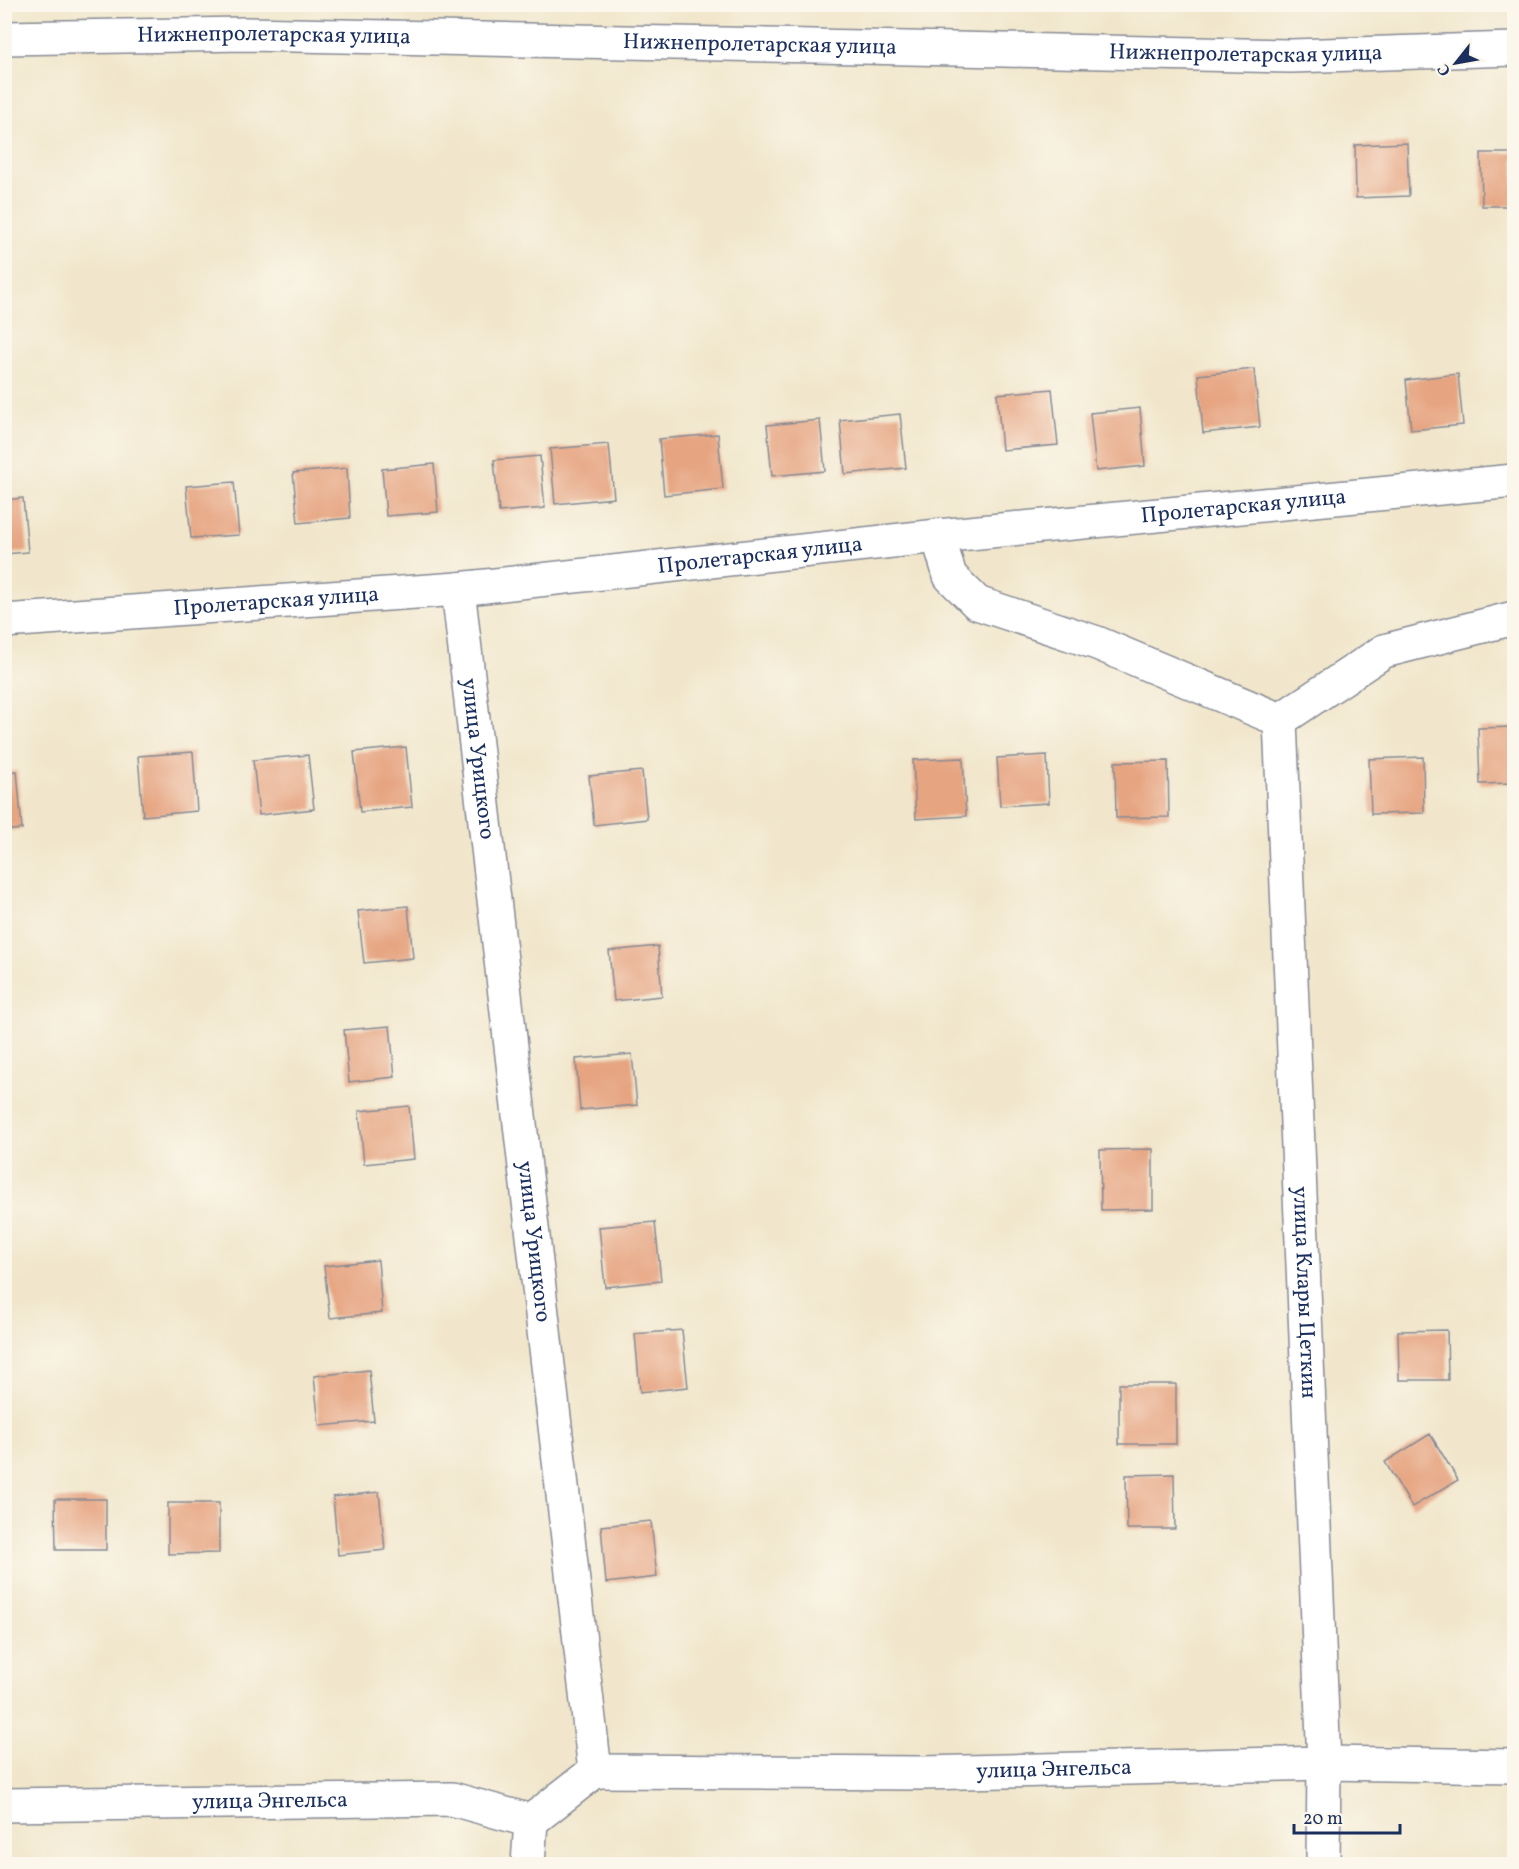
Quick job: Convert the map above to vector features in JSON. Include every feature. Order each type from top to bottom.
[{"type":"street","name":"Нижнепролетарская улица","points":[[4,38],[245,34],[1291,56],[1515,49]]},
{"type":"street","name":"Пролетарская улица","points":[[4,621],[458,589],[938,537],[1515,481]]},
{"type":"street","points":[[938,537],[950,576],[977,603],[1097,643],[1280,720],[1384,651],[1515,618]]},
{"type":"street","name":"улица Урицкого","points":[[458,589],[595,1771]]},
{"type":"street","name":"улица Клары Цеткин","points":[[1280,720],[1324,1763],[1323,1864]]},
{"type":"street","name":"улица Энгельса","points":[[595,1771],[924,1773],[1324,1763],[1515,1766]]},
{"type":"street","points":[[528,1864],[531,1821],[595,1771]]},
{"type":"street","name":"улица Энгельса","points":[[4,1805],[452,1799],[531,1821]]},
{"type":"building","points":[[1407,143],[1409,196],[1356,198],[1355,145]]},
{"type":"building","points":[[1481,153],[1514,153],[1514,206],[1482,206]]},
{"type":"building","points":[[1254,369],[1260,427],[1203,433],[1198,375]]},
{"type":"building","points":[[1458,374],[1463,425],[1411,430],[1406,380]]},
{"type":"building","points":[[1052,389],[1058,445],[1002,450],[997,394]]},
{"type":"building","points":[[1140,408],[1145,466],[1096,471],[1090,413]]},
{"type":"building","points":[[900,414],[906,468],[845,474],[840,420]]},
{"type":"building","points":[[820,420],[825,471],[772,476],[767,425]]},
{"type":"building","points":[[718,434],[723,489],[664,495],[659,439]]},
{"type":"building","points":[[609,444],[614,498],[555,504],[550,449]]},
{"type":"building","points":[[540,456],[545,508],[499,512],[494,460]]},
{"type":"building","points":[[434,464],[438,512],[386,516],[382,469]]},
{"type":"building","points":[[347,468],[350,518],[298,523],[293,473]]},
{"type":"building","points":[[234,482],[239,535],[191,538],[186,486]]},
{"type":"building","points":[[23,498],[28,552],[4,554],[4,500]]},
{"type":"building","points":[[1514,727],[1514,783],[1480,784],[1478,728]]},
{"type":"building","points":[[406,747],[412,807],[360,812],[354,752]]},
{"type":"building","points":[[193,752],[197,811],[143,816],[138,756]]},
{"type":"building","points":[[308,755],[314,809],[259,815],[253,760]]},
{"type":"building","points":[[1047,755],[1049,803],[1000,806],[997,758]]},
{"type":"building","points":[[1423,757],[1424,813],[1371,814],[1369,759]]},
{"type":"building","points":[[963,758],[966,816],[916,819],[913,760]]},
{"type":"building","points":[[1168,761],[1169,817],[1116,818],[1115,762]]},
{"type":"building","points":[[17,771],[22,829],[4,831],[4,772]]},
{"type":"building","points":[[642,771],[647,819],[594,825],[589,776]]},
{"type":"building","points":[[408,906],[413,958],[364,963],[358,911]]},
{"type":"building","points":[[658,946],[662,996],[614,1001],[609,951]]},
{"type":"building","points":[[390,1026],[395,1077],[349,1082],[344,1030]]},
{"type":"building","points":[[632,1054],[637,1105],[580,1110],[576,1059]]},
{"type":"building","points":[[409,1106],[414,1159],[364,1164],[359,1111]]},
{"type":"building","points":[[1153,1149],[1153,1209],[1101,1210],[1100,1150]]},
{"type":"building","points":[[655,1222],[661,1281],[605,1287],[599,1227]]},
{"type":"building","points":[[378,1260],[382,1313],[330,1318],[324,1266]]},
{"type":"building","points":[[682,1330],[688,1387],[640,1392],[635,1334]]},
{"type":"building","points":[[1447,1330],[1448,1380],[1399,1380],[1398,1331]]},
{"type":"building","points":[[369,1370],[374,1421],[319,1426],[314,1376]]},
{"type":"building","points":[[1119,1384],[1176,1384],[1176,1444],[1119,1444]]},
{"type":"building","points":[[1430,1434],[1458,1480],[1412,1507],[1385,1462]]},
{"type":"building","points":[[1174,1474],[1175,1529],[1127,1529],[1126,1475]]},
{"type":"building","points":[[379,1492],[385,1550],[338,1555],[333,1497]]},
{"type":"building","points":[[55,1499],[106,1499],[106,1550],[56,1550]]},
{"type":"building","points":[[168,1503],[219,1503],[219,1553],[168,1554]]},
{"type":"building","points":[[651,1521],[657,1577],[606,1583],[601,1526]]}]
